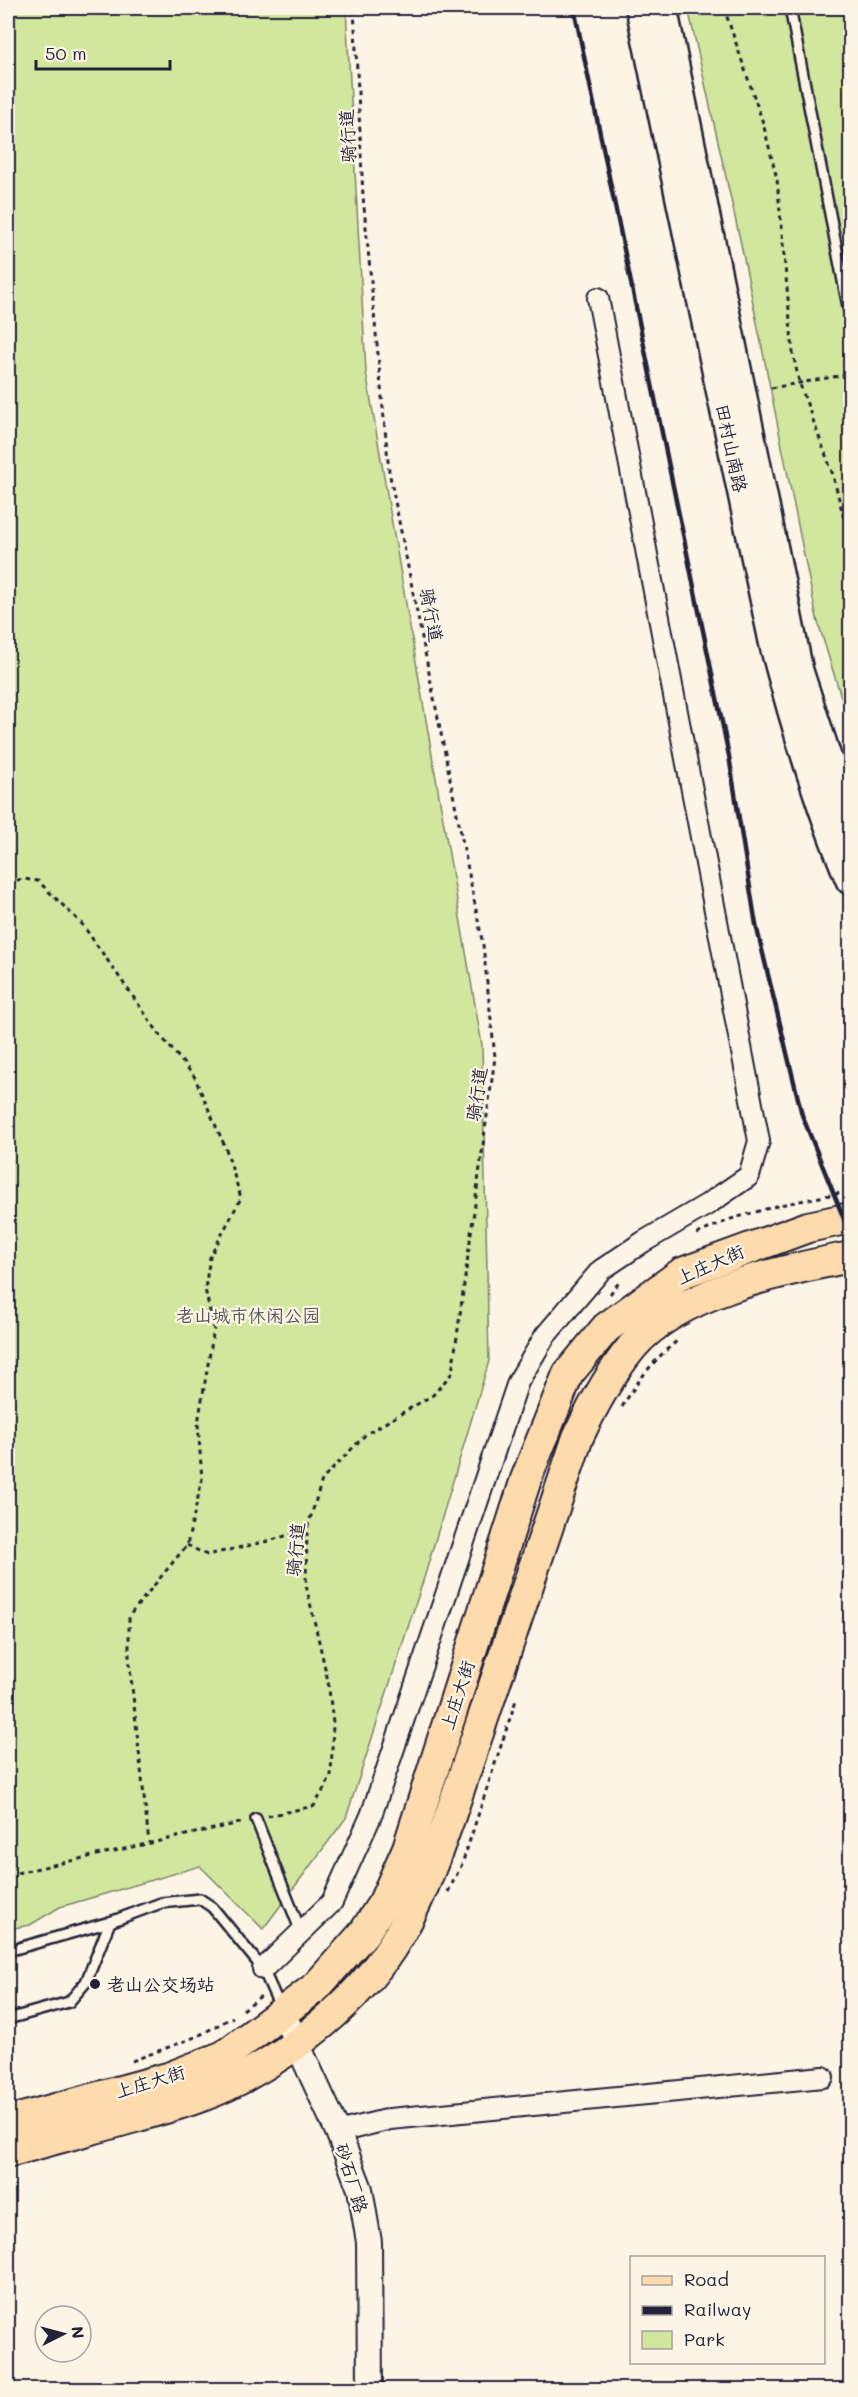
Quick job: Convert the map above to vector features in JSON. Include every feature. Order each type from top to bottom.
[{"type":"main road","name":"田村山南路","points":[[640,8],[774,646],[828,828],[850,880]]},
{"type":"main road","name":"田村山南路","points":[[663,8],[799,671],[850,827]]},
{"type":"main road","name":"上庄大街","points":[[8,2122],[168,2078],[224,2056],[316,1987],[364,1933],[384,1902],[408,1848],[526,1479],[568,1374],[606,1328],[682,1273],[808,1227],[850,1218]]},
{"type":"main road","name":"上庄大街","points":[[8,2152],[172,2106],[236,2081],[297,2044],[326,2021],[363,1983],[390,1949],[408,1919],[449,1819],[578,1437],[600,1390],[634,1345],[662,1322],[689,1305],[752,1279],[850,1257]]},
{"type":"street","points":[[263,1969],[332,1902],[371,1816],[511,1404],[524,1372],[545,1336],[601,1270],[749,1176],[759,1142],[598,298]]},
{"type":"street","name":"砂石厂路","points":[[283,2013],[338,2132],[360,2189],[369,2242],[370,2390]]},
{"type":"street","points":[[338,2132],[390,2120],[824,2077]]},
{"type":"lane","points":[[789,8],[850,317]]},
{"type":"lane","points":[[256,1819],[301,1932]]},
{"type":"lane","points":[[8,1951],[110,1922],[161,1903],[200,1899],[212,1907],[263,1969],[283,2013]]},
{"type":"lane","points":[[8,2019],[69,2002],[86,1982],[110,1922]]},
{"type":"path","name":"骑行道","points":[[8,1875],[314,1806],[331,1777],[333,1723],[328,1681],[306,1585],[307,1529],[322,1480],[366,1434],[433,1395],[452,1373],[495,1057],[483,945],[389,471],[363,196],[354,8]]},
{"type":"path","points":[[724,8],[763,123],[777,179],[792,353],[799,382],[832,472],[846,526],[850,565]]},
{"type":"path","points":[[771,388],[850,374]]},
{"type":"path","points":[[8,882],[23,879],[38,881],[82,924],[160,1035],[194,1076],[226,1149],[241,1198],[210,1257],[205,1289],[214,1329],[198,1423],[202,1480],[187,1545],[129,1616],[129,1659],[149,1843]]},
{"type":"path","points":[[8,929],[12,955],[8,978]]},
{"type":"path","points":[[187,1545],[207,1555],[269,1541],[307,1529]]},
{"type":"green space","name":"老山城市休闲公园","points":[[8,8],[346,8],[366,372],[482,1045],[489,1361],[424,1578],[346,1818],[263,1929],[200,1866],[60,1907],[30,1925],[8,1929]]},
{"type":"green space","points":[[688,8],[850,8],[850,726],[817,619],[741,244]]},
{"type":"railway","points":[[574,8],[729,756],[756,925],[802,1115],[850,1234]]},
{"type":"place","name":"老山公交场站","points":[[95,1984]]}]
